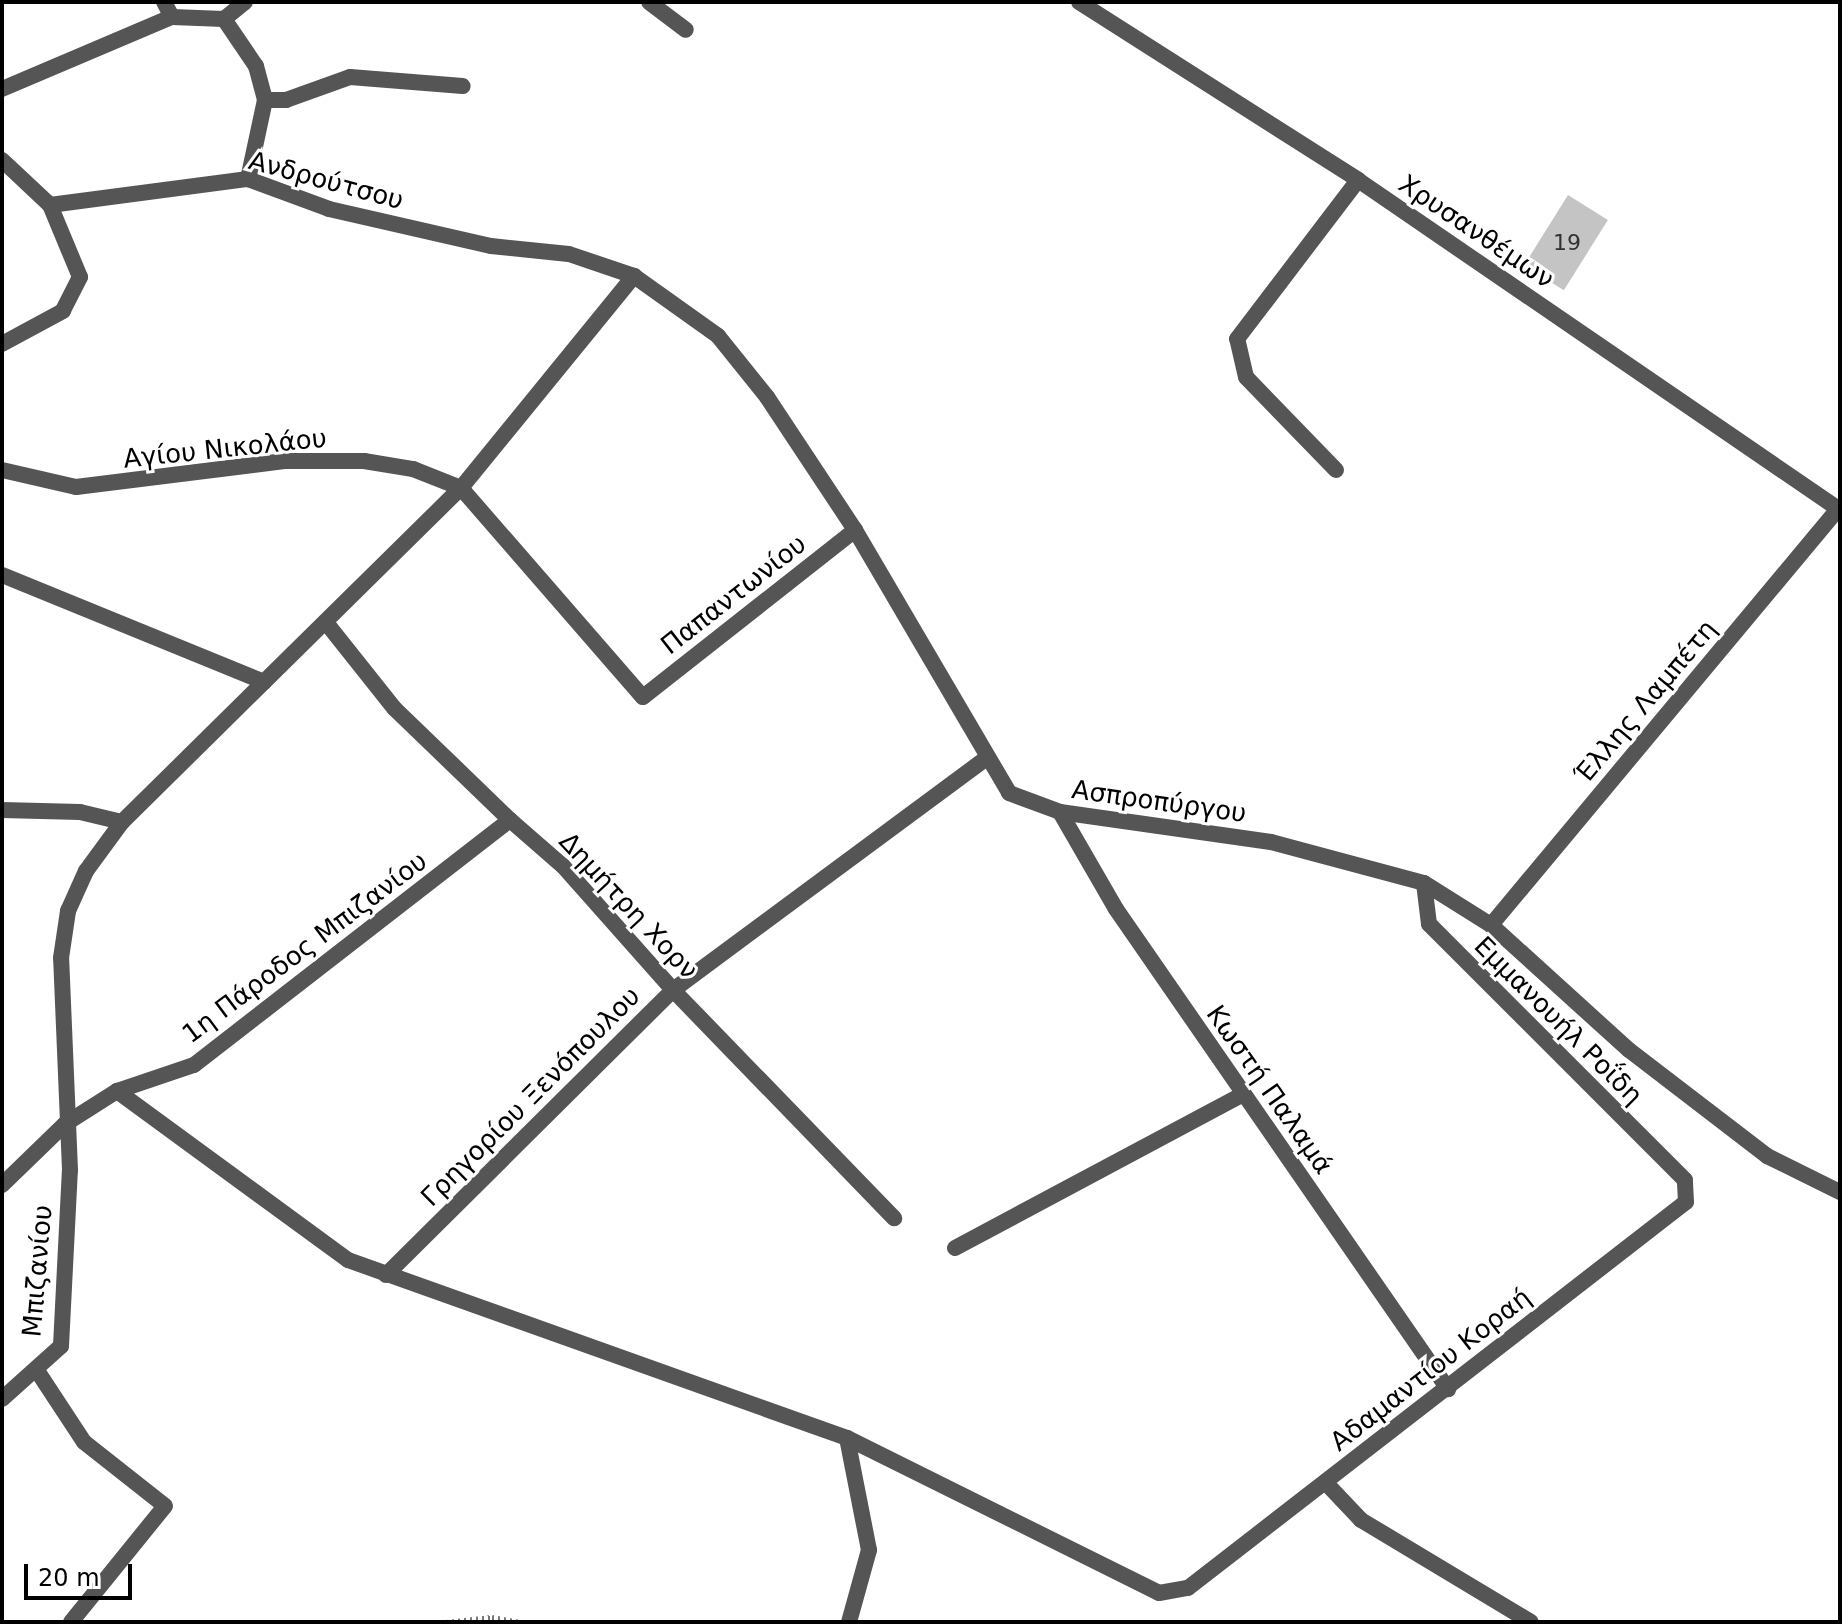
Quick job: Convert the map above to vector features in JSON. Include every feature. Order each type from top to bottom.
[{"type":"street","points":[[224,19],[245,2]]},
{"type":"street","points":[[649,2],[686,30]]},
{"type":"street","name":"Χρυσανθέμων","points":[[1079,2],[1358,180],[1839,510]]},
{"type":"street","points":[[2,89],[168,9],[224,19],[256,66],[265,100],[248,179]]},
{"type":"street","points":[[265,100],[286,100],[350,77],[463,86]]},
{"type":"street","points":[[2,160],[50,205],[80,277],[63,311],[2,344]]},
{"type":"street","name":"Ανδρούτσου","points":[[50,205],[248,179],[329,209],[491,246],[569,254],[634,276]]},
{"type":"street","points":[[1336,470],[1246,377],[1237,339],[1358,180]]},
{"type":"street","name":"Μπιζανίου","points":[[2,1399],[61,1346],[70,1170],[65,1124],[61,958],[68,911],[86,871],[122,822],[264,682],[328,625],[461,488],[634,276]]},
{"type":"street","name":"Ασπροπύργου","points":[[634,276],[718,336],[767,397],[855,530],[985,759],[1009,793],[1060,812],[1271,842],[1424,883],[1491,925],[1629,1050],[1767,1156],[1840,1192]]},
{"type":"street","name":"Αγίου Νικολάου","points":[[2,470],[76,487],[286,461],[364,461],[413,469],[461,488],[643,697]]},
{"type":"street","name":"Έλλης Λαμπέτη","points":[[1491,925],[1839,510]]},
{"type":"street","name":"Παπαντωνίου","points":[[643,697],[855,530]]},
{"type":"street","points":[[2,575],[264,682]]},
{"type":"street","name":"Δημήτρη Χορν","points":[[328,625],[394,708],[510,820],[563,866],[673,990],[894,1218]]},
{"type":"street","name":"Γρηγορίου Ξενόπουλου","points":[[386,1275],[673,990],[985,759]]},
{"type":"street","points":[[2,810],[80,812],[122,822]]},
{"type":"street","name":"Κωστή Παλαμά","points":[[1060,812],[1116,909],[1448,1389]]},
{"type":"street","name":"1η Πάροδος Μπιζανίου","points":[[2,1185],[65,1124],[117,1091],[194,1065],[510,820]]},
{"type":"street","name":"Εμμανουήλ Ροΐδη","points":[[1424,883],[1429,924],[1685,1180]]},
{"type":"street","points":[[117,1091],[348,1260],[847,1438],[869,1550],[849,1622]]},
{"type":"street","points":[[955,1248],[1243,1094]]},
{"type":"street","name":"Αδαμαντίου Κοραή","points":[[847,1438],[1159,1593],[1188,1588],[1686,1202],[1685,1180]]},
{"type":"street","points":[[36,1369],[84,1442],[165,1506],[71,1622]]},
{"type":"street","points":[[1326,1483],[1361,1520],[1531,1622]]},
{"type":"path","points":[[446,1622],[492,1617],[519,1622]]},
{"type":"building","points":[[1568,195],[1608,220],[1564,290],[1524,265]]}]
